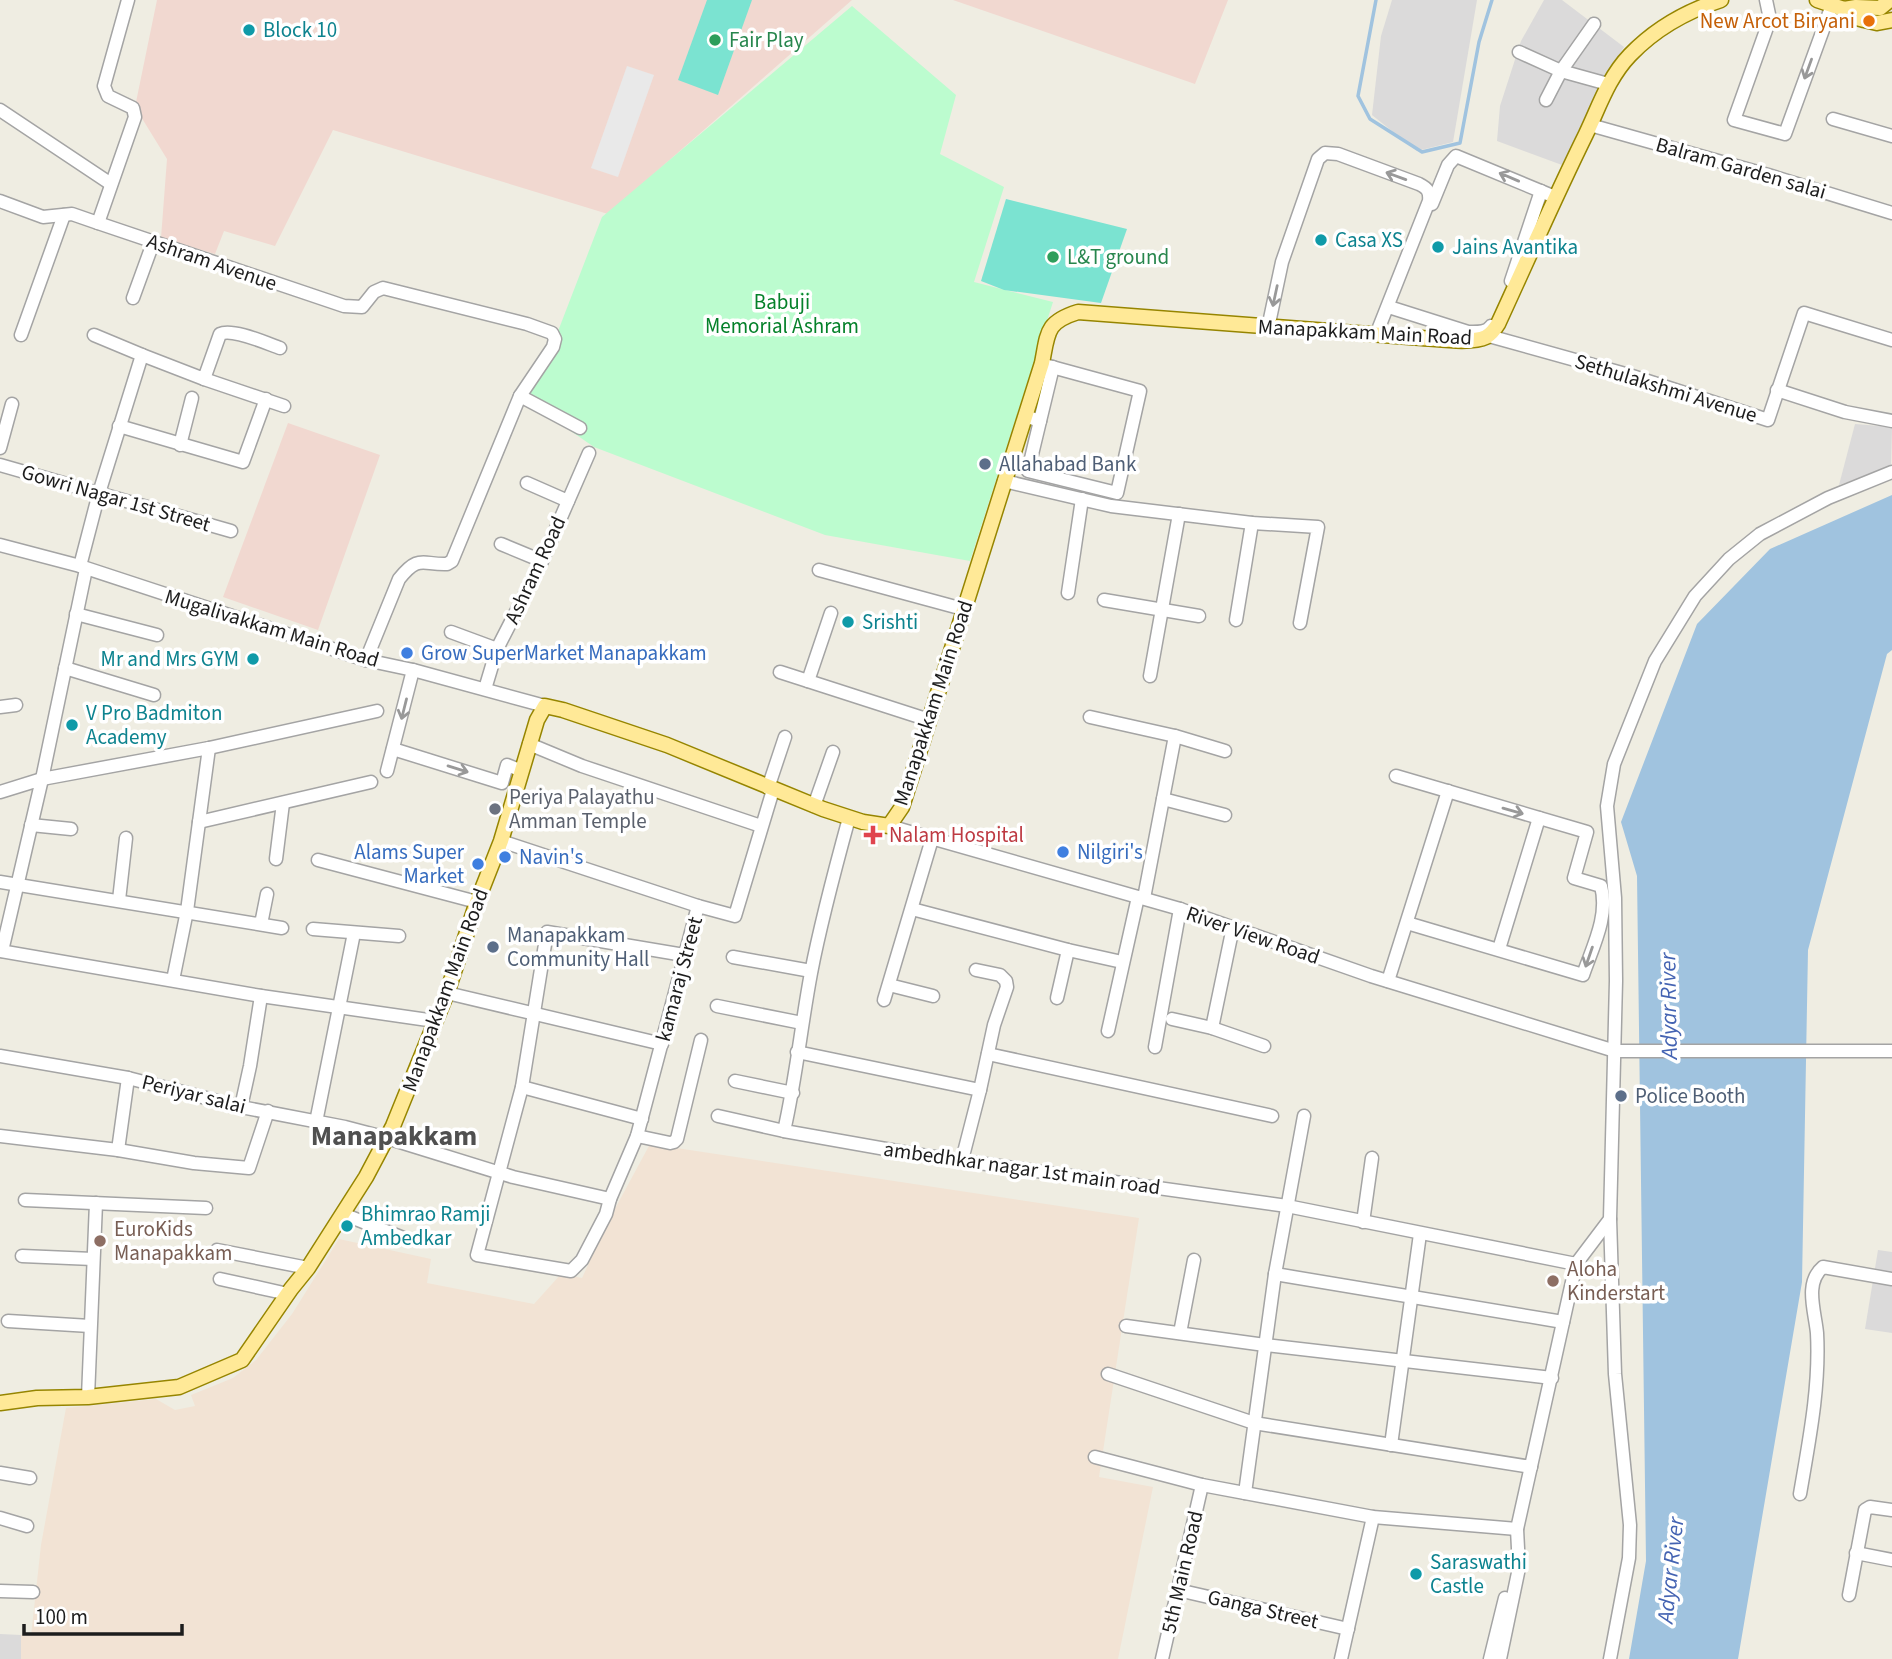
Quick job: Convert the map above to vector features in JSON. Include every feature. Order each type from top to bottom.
[{"type":"main road","name":"Manapakkam Main Road","points":[[0,1403],[178,1387],[242,1360],[308,1268],[387,1138],[447,993],[477,902],[501,841],[537,720],[545,706],[667,745],[814,806],[863,822],[889,826],[902,807],[1025,416],[1047,366],[1047,337],[1053,324],[1078,312],[1457,340],[1489,336],[1498,324],[1548,194],[1590,125],[1608,84],[1629,56],[1654,34],[1686,14],[1720,0]]},
{"type":"main road","points":[[1817,0],[1864,20],[1877,23],[1892,20]]},
{"type":"main road","points":[[1838,7],[1880,8],[1888,2]]},
{"type":"street","points":[[98,223],[135,117],[133,108],[108,96],[104,86],[128,0]]},
{"type":"street","points":[[1766,0],[1770,19],[1734,120],[1785,134],[1838,7]]},
{"type":"street","points":[[1546,100],[1561,71],[1594,24]]},
{"type":"street","points":[[1519,52],[1561,71],[1608,84]]},
{"type":"street","points":[[0,110],[111,184]]},
{"type":"street","points":[[1833,119],[1892,136]]},
{"type":"street","name":"Balram Garden salai","points":[[1590,125],[1892,213]]},
{"type":"street","points":[[1268,327],[1282,262],[1318,159],[1325,153],[1338,154],[1419,184],[1430,193],[1379,335]]},
{"type":"street","points":[[1379,335],[1451,159],[1456,156],[1464,158],[1548,194],[1506,295],[1488,330],[1468,332],[1392,308]]},
{"type":"street","name":"Ashram Avenue","points":[[0,201],[43,216],[79,215],[153,243],[344,306],[362,307],[374,292],[383,288],[527,324],[552,333],[555,339],[553,347],[520,396]]},
{"type":"street","points":[[22,335],[64,215]]},
{"type":"street","points":[[133,298],[153,243]]},
{"type":"street","name":"Sethulakshmi Avenue","points":[[1489,336],[1629,375],[1768,420],[1804,313],[1892,340]]},
{"type":"street","points":[[204,379],[223,332],[232,332],[280,348]]},
{"type":"street","points":[[94,335],[204,379],[284,406]]},
{"type":"street","points":[[142,355],[99,494],[42,779],[1,951],[261,996],[435,1021]]},
{"type":"street","points":[[1047,366],[1140,391],[1117,493],[1028,471],[1040,421],[1047,366]]},
{"type":"street","points":[[1777,390],[1845,412],[1892,421]]},
{"type":"street","points":[[366,660],[399,579],[408,568],[423,562],[447,564],[452,561],[520,396],[580,428]]},
{"type":"street","points":[[180,445],[192,398]]},
{"type":"street","points":[[119,426],[243,463],[266,400]]},
{"type":"street","points":[[0,448],[12,404]]},
{"type":"street","points":[[1025,416],[1040,421]]},
{"type":"street","name":"Ashram Road","points":[[485,689],[497,649],[542,561],[589,453]]},
{"type":"street","name":"Gowri Nagar 1st Street","points":[[0,465],[231,531]]},
{"type":"street","points":[[1610,1659],[1629,1558],[1630,1525],[1615,1374],[1610,1219],[1615,1051],[1615,898],[1607,806],[1614,765],[1655,661],[1695,596],[1728,559],[1760,534],[1828,498],[1892,472]]},
{"type":"street","points":[[1004,481],[1111,506],[1252,523],[1318,527],[1300,623]]},
{"type":"street","points":[[527,483],[568,501]]},
{"type":"street","points":[[1068,593],[1082,499]]},
{"type":"street","points":[[1150,676],[1179,514]]},
{"type":"street","points":[[1236,620],[1252,523]]},
{"type":"street","points":[[501,544],[542,561]]},
{"type":"street","name":"Mugalivakkam Main Road","points":[[0,545],[83,567],[366,660],[545,706]]},
{"type":"street","points":[[819,570],[963,608]]},
{"type":"street","points":[[1104,600],[1199,616]]},
{"type":"street","points":[[808,681],[831,613]]},
{"type":"street","points":[[76,614],[157,635]]},
{"type":"street","points":[[452,632],[497,649]]},
{"type":"street","points":[[65,668],[154,695]]},
{"type":"street","points":[[387,771],[413,670]]},
{"type":"street","points":[[780,672],[929,720]]},
{"type":"street","points":[[0,707],[16,705]]},
{"type":"street","points":[[0,792],[42,779],[209,748],[377,711]]},
{"type":"street","points":[[1090,717],[1175,736],[1225,751]]},
{"type":"street","points":[[1108,1031],[1122,962],[1141,897],[1175,736]]},
{"type":"street","name":"kamaraj Street","points":[[498,1173],[477,1255],[571,1271],[582,1260],[606,1214],[637,1136],[698,906],[735,916],[785,737]]},
{"type":"street","points":[[529,744],[582,766],[761,826]]},
{"type":"street","points":[[173,980],[187,911],[209,748]]},
{"type":"street","points":[[393,749],[502,783],[507,765],[522,771]]},
{"type":"street","points":[[814,806],[833,752]]},
{"type":"street","points":[[1396,776],[1587,832],[1574,878],[1601,886],[1605,910],[1583,975],[1407,923]]},
{"type":"street","points":[[199,822],[371,782]]},
{"type":"street","points":[[1388,981],[1448,791]]},
{"type":"street","points":[[1163,799],[1225,815]]},
{"type":"street","points":[[276,859],[284,803]]},
{"type":"street","points":[[784,1131],[793,1093],[811,971],[849,818]]},
{"type":"street","points":[[1499,949],[1539,818]]},
{"type":"street","points":[[32,825],[71,830]]},
{"type":"street","name":"River View Road","points":[[889,826],[1180,909],[1388,981],[1615,1051],[1892,1051]]},
{"type":"street","points":[[119,900],[126,838]]},
{"type":"street","points":[[884,1000],[932,839]]},
{"type":"street","points":[[501,841],[698,906]]},
{"type":"street","points":[[318,860],[477,902]]},
{"type":"street","points":[[0,882],[282,928]]},
{"type":"street","points":[[261,924],[267,894]]},
{"type":"street","points":[[912,909],[1122,962]]},
{"type":"street","points":[[1155,1047],[1180,909]]},
{"type":"street","points":[[1213,1028],[1233,927]]},
{"type":"street","points":[[313,929],[399,936]]},
{"type":"street","points":[[498,1173],[522,1087],[547,932],[684,955]]},
{"type":"street","points":[[316,1122],[354,933]]},
{"type":"street","points":[[1057,998],[1068,950]]},
{"type":"street","points":[[733,957],[811,971]]},
{"type":"street","points":[[962,1160],[1007,987],[1006,981],[1000,975],[976,970]]},
{"type":"street","points":[[888,985],[933,996]]},
{"type":"street","points":[[447,993],[662,1044]]},
{"type":"street","points":[[241,1107],[261,996]]},
{"type":"street","points":[[717,1006],[802,1023]]},
{"type":"street","points":[[1172,1019],[1213,1028],[1264,1046]]},
{"type":"street","points":[[637,1136],[670,1143],[677,1139],[701,1040]]},
{"type":"street","points":[[797,1052],[980,1090]]},
{"type":"street","points":[[988,1054],[1272,1116]]},
{"type":"street","name":"Periyar salai","points":[[0,1056],[128,1078],[241,1107],[387,1138],[498,1173],[610,1199]]},
{"type":"street","points":[[118,1150],[128,1078]]},
{"type":"street","points":[[735,1081],[793,1093]]},
{"type":"street","points":[[522,1087],[642,1119]]},
{"type":"street","points":[[0,1136],[249,1168],[268,1111]]},
{"type":"street","name":"ambedhkar nagar 1st main road","points":[[718,1116],[784,1131],[962,1160],[1287,1206],[1576,1264]]},
{"type":"street","points":[[1245,1493],[1276,1274],[1304,1116]]},
{"type":"street","points":[[1363,1222],[1372,1158]]},
{"type":"street","points":[[25,1200],[206,1208]]},
{"type":"street","points":[[88,1397],[96,1203]]},
{"type":"street","points":[[343,1214],[406,1239]]},
{"type":"street","points":[[1490,1659],[1499,1643],[1519,1567],[1517,1528],[1576,1264],[1610,1219]]},
{"type":"street","points":[[1391,1445],[1420,1234]]},
{"type":"street","points":[[217,1250],[308,1268]]},
{"type":"street","points":[[22,1256],[93,1259]]},
{"type":"street","points":[[1180,1333],[1194,1260]]},
{"type":"street","points":[[1800,1493],[1814,1414],[1817,1334],[1811,1286],[1823,1267],[1892,1279]]},
{"type":"street","points":[[1276,1274],[1563,1322]]},
{"type":"street","points":[[220,1279],[288,1294]]},
{"type":"street","points":[[8,1321],[90,1326]]},
{"type":"street","points":[[1126,1326],[1552,1378]]},
{"type":"street","points":[[1108,1374],[1254,1423],[1531,1466]]},
{"type":"street","points":[[1095,1457],[1202,1485],[1373,1517],[1517,1528]]},
{"type":"street","points":[[0,1473],[30,1478]]},
{"type":"street","name":"5th Main Road","points":[[1162,1659],[1202,1485]]},
{"type":"street","points":[[1849,1595],[1865,1510],[1870,1507],[1892,1510]]},
{"type":"street","points":[[1341,1659],[1373,1517]]},
{"type":"street","points":[[0,1518],[27,1525]]},
{"type":"street","points":[[1856,1553],[1892,1560]]},
{"type":"street","name":"Ganga Street","points":[[1178,1590],[1348,1629]]},
{"type":"street","points":[[0,1591],[33,1592]]},
{"type":"street","points":[[1499,1643],[1500,1659]]},
{"type":"shaded area","points":[[157,0],[852,0],[608,214],[333,130],[275,246],[224,231],[215,254],[161,238],[167,159],[135,107]]},
{"type":"shaded area","name":"Fair Play","points":[[707,0],[752,0],[718,95],[678,80]]},
{"type":"shaded area","points":[[953,0],[1228,0],[1195,84]]},
{"type":"shaded area","points":[[1392,0],[1477,0],[1453,142],[1417,151],[1372,115],[1381,36]]},
{"type":"shaded area","points":[[1544,0],[1562,0],[1624,47],[1602,82],[1562,165],[1497,141],[1500,106],[1521,41]]},
{"type":"shaded area","points":[[627,66],[654,75],[618,177],[591,168]]},
{"type":"shaded area","name":"L&T ground","points":[[1006,199],[1127,229],[1101,303],[1004,290],[981,281]]},
{"type":"shaded area","points":[[288,423],[380,455],[318,630],[223,597]]},
{"type":"shaded area","points":[[1855,424],[1892,427],[1891,467],[1839,485]]},
{"type":"shaded area","points":[[650,1144],[1139,1218],[1099,1477],[1153,1487],[1118,1659],[21,1659],[21,1635],[31,1636],[41,1545],[66,1408],[156,1399],[175,1410],[195,1406],[191,1395],[233,1378],[256,1360],[292,1314],[339,1239],[431,1259],[427,1283],[534,1304],[561,1274],[582,1278],[610,1218]]},
{"type":"shaded area","points":[[1878,1250],[1892,1252],[1892,1333],[1865,1329]]},
{"type":"shaded area","points":[[0,1634],[21,1635],[21,1659],[0,1659]]},
{"type":"green space","name":"Babuji Memorial Ashram","points":[[852,6],[956,95],[940,154],[1004,187],[974,282],[1053,302],[970,561],[825,535],[594,447],[520,396],[555,339],[602,217]]},
{"type":"water","name":"Adyar River","points":[[1892,495],[1892,650],[1887,654],[1808,950],[1802,1282],[1738,1659],[1629,1659],[1646,1561],[1637,876],[1621,822],[1697,624],[1770,549]]},
{"type":"waterway","points":[[1376,0],[1358,96],[1370,119],[1422,152],[1460,143],[1479,42],[1492,0]]},
{"type":"place","name":"New Arcot Biryani","points":[[1869,21]]},
{"type":"place","name":"Block 10","points":[[249,30]]},
{"type":"place","name":"Fair Play","points":[[715,40]]},
{"type":"place","name":"Casa XS","points":[[1321,240]]},
{"type":"place","name":"Jains Avantika","points":[[1438,247]]},
{"type":"place","name":"L&T ground","points":[[1053,257]]},
{"type":"place","name":"Allahabad Bank","points":[[985,464]]},
{"type":"place","name":"Srishti","points":[[848,622]]},
{"type":"place","name":"Grow SuperMarket Manapakkam","points":[[407,653]]},
{"type":"place","name":"Mr and Mrs GYM","points":[[253,659]]},
{"type":"place","name":"V Pro Badmiton Academy","points":[[72,725]]},
{"type":"place","name":"Periya Palayathu Amman Temple","points":[[495,809]]},
{"type":"place","name":"Nalam Hospital","points":[[873,835]]},
{"type":"place","name":"Nilgiri's","points":[[1063,852]]},
{"type":"place","name":"Navin's","points":[[505,857]]},
{"type":"place","name":"Alams Super Market","points":[[478,864]]},
{"type":"place","name":"Manapakkam Community Hall","points":[[493,947]]},
{"type":"place","name":"Police Booth","points":[[1621,1096]]},
{"type":"place","name":"Bhimrao Ramji Ambedkar","points":[[347,1226]]},
{"type":"place","name":"EuroKids Manapakkam","points":[[100,1241]]},
{"type":"place","name":"Aloha Kinderstart","points":[[1553,1281]]},
{"type":"place","name":"Saraswathi Castle","points":[[1416,1574]]},
{"type":"district","name":"Manapakkam","points":[[394,1135]]}]
